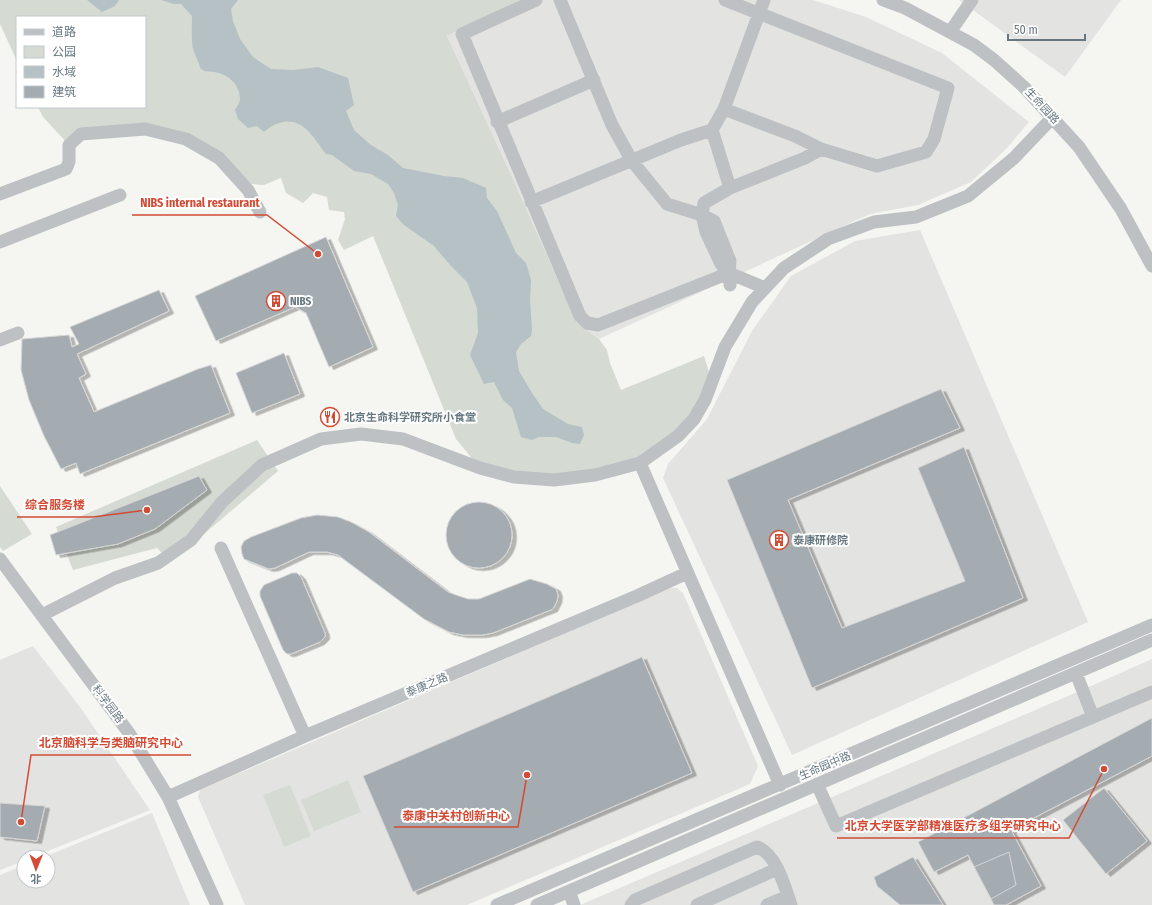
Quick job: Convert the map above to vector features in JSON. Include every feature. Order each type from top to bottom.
[{"type":"street","points":[[536,0],[462,34],[580,316],[587,323],[598,325],[729,280],[765,288]]},
{"type":"street","points":[[560,0],[612,125],[632,160],[667,204],[702,215],[714,221],[730,261],[729,280]]},
{"type":"street","points":[[724,110],[794,136],[820,149],[877,166],[926,152],[934,139],[948,88],[725,0]]},
{"type":"street","points":[[531,202],[681,140],[712,130],[724,110],[764,0]]},
{"type":"street","name":"生命园路","points":[[882,0],[905,8],[974,45],[994,60],[1024,87],[1079,146],[1121,209],[1152,266]]},
{"type":"street","points":[[950,32],[972,0]]},
{"type":"street","points":[[498,122],[594,80]]},
{"type":"street","points":[[42,615],[115,578],[158,563],[191,540],[222,502],[262,465],[321,439],[361,434],[403,439],[480,468],[514,477],[547,480],[595,475],[640,463],[678,436],[694,419],[705,400],[725,348],[752,302],[784,268],[828,239],[874,222],[916,217],[968,196],[1014,158],[1053,117]]},
{"type":"street","points":[[0,194],[66,169],[69,162],[69,145],[81,134],[145,129],[186,139],[219,158],[248,190],[260,212]]},
{"type":"street","points":[[712,130],[730,188]]},
{"type":"street","points":[[702,215],[704,203],[730,188],[806,158],[820,149]]},
{"type":"street","points":[[0,242],[120,195]]},
{"type":"street","points":[[0,340],[18,333]]},
{"type":"street","points":[[640,463],[780,785]]},
{"type":"street","points":[[221,548],[305,736]]},
{"type":"street","name":"科学园路","points":[[0,558],[129,733],[168,797],[218,905]]},
{"type":"street","name":"泰康之路","points":[[168,797],[305,736],[637,596],[687,573]]},
{"type":"street","name":"生命园中路","points":[[497,905],[1152,625]]},
{"type":"street","name":"生命园中路","points":[[537,905],[1152,640]]},
{"type":"street","points":[[1076,673],[1093,717]]},
{"type":"street","points":[[817,784],[836,826],[1152,692]]},
{"type":"street","points":[[630,905],[635,900],[757,847],[763,849],[771,858],[790,900],[767,905]]},
{"type":"street","points":[[697,905],[777,869]]},
{"type":"street","points":[[569,891],[574,905]]},
{"type":"shaded area","points":[[520,0],[813,0],[866,17],[942,53],[1029,122],[1007,148],[971,182],[918,205],[870,214],[599,339],[577,323],[447,36]]},
{"type":"shaded area","points":[[959,0],[1121,0],[1065,77]]},
{"type":"shaded area","name":"泰康研修院","points":[[920,230],[1088,622],[792,755],[663,478],[668,464],[707,419],[752,331],[791,276],[855,241]]},
{"type":"shaded area","points":[[670,588],[677,588],[683,593],[758,766],[750,784],[467,905],[245,905],[198,797],[200,790]]},
{"type":"shaded area","points":[[33,646],[80,707],[150,810],[53,849],[16,849],[16,864],[0,870],[0,660]]},
{"type":"shaded area","points":[[1152,659],[1152,905],[580,905],[1082,690]]},
{"type":"shaded area","points":[[152,813],[190,905],[0,905],[0,875],[16,868],[16,889],[56,889],[56,852]]},
{"type":"green space","points":[[0,0],[520,0],[447,36],[577,323],[599,339],[607,350],[610,363],[621,390],[704,356],[709,372],[694,419],[640,463],[554,480],[480,468],[456,439],[373,236],[344,250],[338,240],[345,219],[344,212],[329,210],[327,197],[313,193],[303,203],[286,193],[281,178],[264,185],[241,183],[219,158],[145,129],[81,134],[69,145],[43,117],[38,108],[146,108],[146,16],[16,16],[16,59],[0,24]]},
{"type":"green space","points":[[257,440],[278,471],[171,562],[157,548],[73,570],[56,527]]},
{"type":"green space","points":[[0,486],[32,534],[3,551],[0,547]]},
{"type":"green space","points":[[348,780],[361,812],[314,831],[301,800]]},
{"type":"green space","points":[[290,785],[311,836],[284,847],[263,795]]},
{"type":"water","points":[[87,0],[119,0],[115,6],[102,12]]},
{"type":"water","points":[[161,0],[238,0],[231,9],[233,21],[240,39],[253,57],[271,69],[293,70],[318,67],[348,78],[354,105],[346,111],[354,130],[371,145],[388,155],[403,168],[463,178],[486,188],[487,198],[497,211],[516,253],[526,263],[531,280],[530,299],[532,330],[531,336],[521,344],[516,352],[519,371],[543,409],[568,424],[582,427],[584,435],[580,444],[572,443],[556,437],[539,437],[532,440],[521,437],[512,408],[503,400],[494,382],[484,384],[470,355],[478,333],[477,308],[467,282],[434,246],[404,225],[396,216],[398,205],[394,193],[388,184],[371,174],[354,171],[332,155],[326,154],[308,131],[297,123],[283,122],[264,132],[257,126],[248,128],[238,119],[235,110],[240,99],[238,89],[235,84],[224,75],[205,71],[200,68],[193,49],[192,16],[181,4],[174,4]]},
{"type":"building","name":"NIBS","points":[[326,237],[373,347],[329,367],[306,313],[295,307],[216,341],[195,296]]},
{"type":"building","points":[[159,290],[169,311],[77,354],[86,374],[79,378],[94,412],[211,365],[230,413],[80,474],[76,463],[61,469],[44,436],[29,400],[21,370],[22,339],[69,335],[72,347],[79,344],[70,327]]},
{"type":"building","points":[[284,353],[300,394],[252,413],[236,373]]},
{"type":"building","name":"泰康研修院","points":[[941,389],[960,428],[788,500],[842,628],[965,581],[918,468],[964,447],[1023,598],[812,688],[727,480]]},
{"type":"building","points":[[199,476],[207,490],[155,529],[118,544],[56,555],[50,535]]},
{"type":"building","points":[[472,502],[486,502],[498,507],[507,516],[512,528],[510,548],[503,559],[486,568],[472,568],[460,563],[451,554],[446,542],[446,528],[451,516],[460,507]]},
{"type":"building","points":[[317,515],[338,517],[369,532],[448,592],[456,595],[468,599],[479,599],[530,579],[547,584],[556,589],[558,595],[557,601],[553,609],[493,633],[482,635],[463,635],[449,632],[424,619],[338,555],[327,552],[309,552],[275,568],[269,569],[244,559],[241,547],[244,541],[301,518]]},
{"type":"building","points":[[292,573],[297,573],[301,577],[325,633],[325,637],[320,642],[291,654],[287,654],[283,650],[260,596],[260,591],[264,585]]},
{"type":"building","points":[[642,657],[692,773],[413,892],[363,776]]},
{"type":"building","points":[[1152,718],[1152,756],[1011,830],[1041,886],[1006,905],[994,905],[968,855],[934,872],[918,842]]},
{"type":"building","points":[[1104,788],[1147,841],[1106,874],[1063,820]]},
{"type":"building","points":[[0,803],[45,806],[37,841],[0,837]]},
{"type":"building","points":[[1009,852],[1016,885],[991,899],[974,867]]},
{"type":"building","points":[[913,857],[943,905],[900,905],[877,886],[874,877]]},
{"type":"place","name":"NIBS internal restaurant","points":[[318,254]]},
{"type":"place","name":"NIBS","points":[[276,301]]},
{"type":"place","name":"北京生命科学研究所小食堂","points":[[330,417]]},
{"type":"place","name":"综合服务楼","points":[[147,510]]},
{"type":"place","name":"泰康研修院","points":[[779,540]]},
{"type":"place","name":"北京大学医学部精准医疗多组学研究中心","points":[[1104,769]]},
{"type":"place","name":"泰康中关村创新中心","points":[[527,775]]},
{"type":"place","name":"北京脑科学与类脑研究中心","points":[[21,822]]}]
